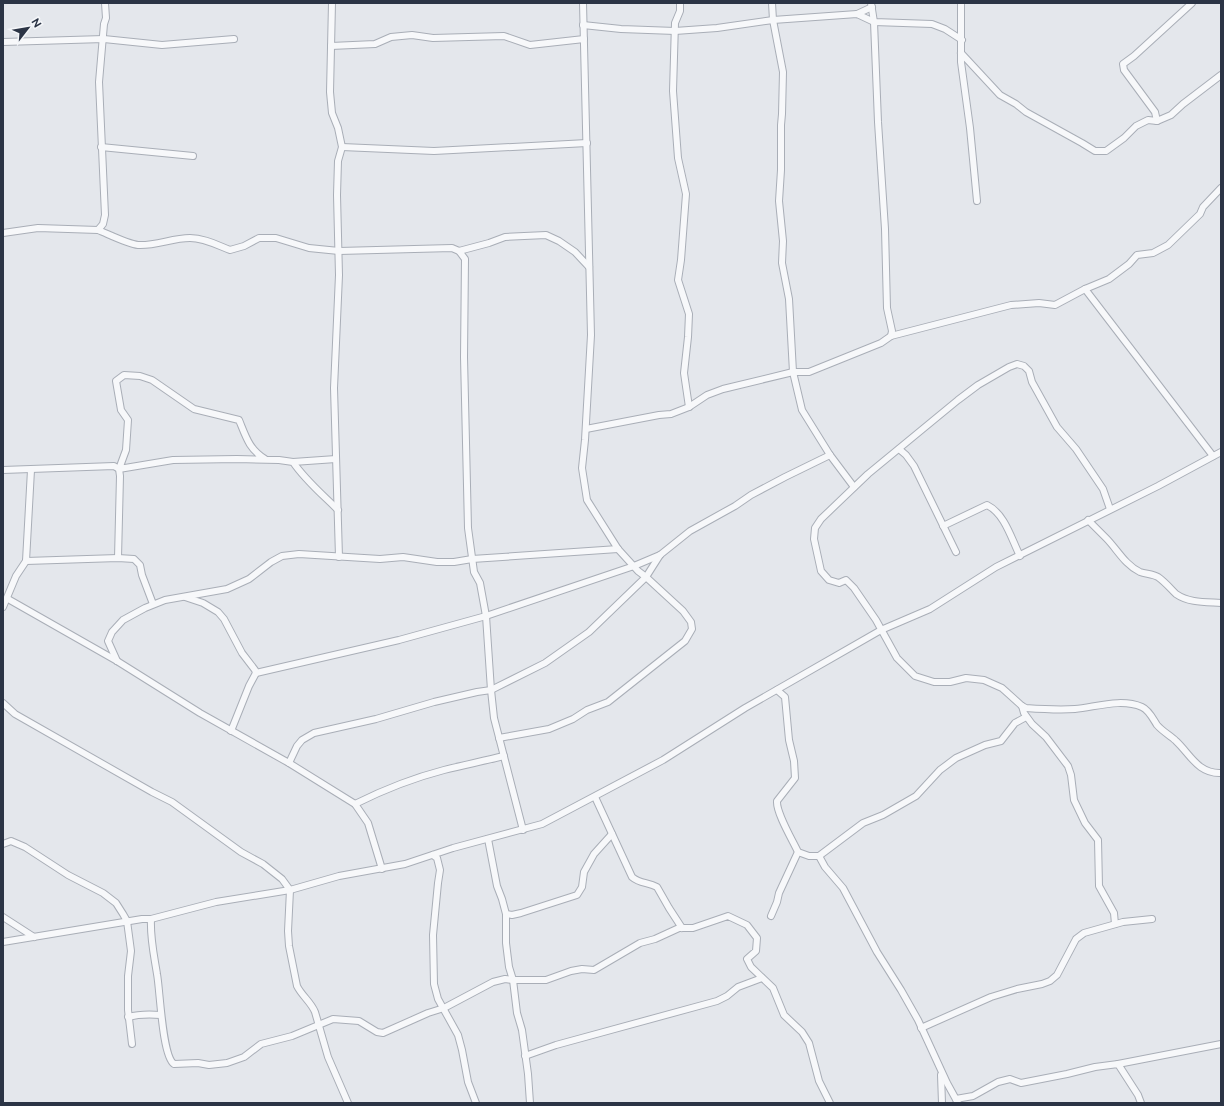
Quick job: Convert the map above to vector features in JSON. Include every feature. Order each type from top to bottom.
[{"type":"street","points":[[98,230],[103,224],[105,215],[99,82],[104,39],[104,24],[106,18],[105,3]]},
{"type":"street","points":[[332,3],[330,92],[332,113],[338,128],[342,147],[338,161],[337,188],[339,275],[334,388],[339,557]]},
{"type":"street","points":[[499,738],[550,729],[573,719],[587,710],[608,702],[685,641],[692,629],[691,622],[683,611],[638,571],[618,549],[586,500],[582,468],[586,429],[591,335],[583,3]]},
{"type":"street","points":[[680,3],[680,11],[675,23],[673,91],[678,158],[686,194],[678,280],[689,314],[684,373],[689,407]]},
{"type":"street","points":[[772,3],[773,20],[783,72],[779,202],[783,241],[782,263],[789,299],[793,372],[802,410],[830,455],[854,487]]},
{"type":"street","points":[[961,3],[961,53],[977,201]]},
{"type":"street","points":[[1157,121],[1156,112],[1124,70],[1123,64],[1134,56],[1192,3]]},
{"type":"street","points":[[583,25],[621,29],[675,31],[717,28],[773,20],[857,14],[871,5],[874,22],[878,122],[885,229],[887,308],[892,331],[891,336]]},
{"type":"street","points":[[857,14],[874,22],[932,24],[945,29],[962,40]]},
{"type":"street","points":[[331,46],[375,44],[391,37],[412,34],[433,38],[504,36],[530,45],[584,40]]},
{"type":"street","points":[[3,42],[104,39],[162,45],[234,39]]},
{"type":"street","points":[[961,53],[1000,95],[1016,104],[1026,112],[1095,151],[1106,151],[1124,138],[1136,126],[1148,120],[1157,121],[1172,115],[1183,104],[1221,75]]},
{"type":"street","points":[[342,147],[434,152],[587,143]]},
{"type":"street","points":[[102,147],[193,156]]},
{"type":"street","points":[[586,429],[659,414],[671,414],[689,407],[708,395],[723,389],[793,372],[809,372],[881,343],[891,336],[1011,305],[1039,303],[1055,305],[1085,289],[1109,279],[1129,264],[1137,255],[1153,252],[1168,245],[1200,214],[1203,207],[1221,188]]},
{"type":"street","points":[[3,233],[38,228],[98,230],[137,245],[159,244],[176,239],[190,238],[209,240],[230,250],[244,246],[260,238],[276,238],[309,248],[339,251],[445,248],[452,248],[459,251],[465,258],[464,357],[468,528],[474,572],[480,583],[486,616],[494,718],[523,830]]},
{"type":"street","points":[[459,251],[489,243],[504,237],[546,236],[559,241],[575,252],[589,267]]},
{"type":"street","points":[[1085,289],[1213,456]]},
{"type":"street","points":[[1110,509],[1103,489],[1076,449],[1057,427],[1032,382],[1029,371],[1024,366],[1017,364],[978,385],[854,487],[821,519],[815,528],[814,539],[821,572],[829,580],[839,583],[846,580],[854,588],[869,610],[896,658],[915,676],[934,682],[950,682],[966,678],[984,680],[1002,688],[1022,706],[1026,717],[1046,737],[1068,766],[1071,775],[1074,800],[1085,822],[1098,840],[1099,886],[1114,913],[1115,924]]},
{"type":"street","points":[[118,558],[119,470],[126,450],[128,420],[121,410],[116,381],[124,375],[140,376],[152,380],[194,409],[239,420],[247,441],[255,453],[265,460]]},
{"type":"street","points":[[899,449],[906,455],[914,466],[956,552]]},
{"type":"street","points":[[3,942],[151,919],[216,902],[290,890],[338,876],[405,864],[542,824],[663,760],[745,708],[881,630],[930,609],[996,568],[1221,452]]},
{"type":"street","points":[[256,673],[399,640],[486,616],[634,566],[660,555],[690,531],[752,495],[830,455]]},
{"type":"street","points":[[3,470],[114,466],[119,470],[173,460],[265,460],[293,462],[336,459]]},
{"type":"street","points":[[293,462],[302,475],[338,510]]},
{"type":"street","points":[[3,607],[8,599],[16,576],[26,561],[32,470]]},
{"type":"street","points":[[943,526],[987,505],[993,508],[1002,518],[1020,556]]},
{"type":"street","points":[[1088,520],[1106,538],[1127,563],[1140,572],[1156,576],[1165,582],[1176,594],[1182,597],[1198,602],[1221,603]]},
{"type":"street","points":[[117,661],[108,641],[112,632],[123,620],[153,604],[165,600],[228,589],[249,579],[271,562],[282,556],[299,554],[380,559],[403,557],[437,562],[454,562],[472,559],[618,549]]},
{"type":"street","points":[[289,763],[297,746],[302,740],[314,734],[376,719],[434,702],[491,690],[545,663],[589,632],[646,577],[660,555]]},
{"type":"street","points":[[26,561],[118,558],[134,559],[140,565],[142,575],[153,604]]},
{"type":"street","points":[[184,597],[203,603],[218,612],[224,619],[242,653],[254,667],[256,673],[249,686],[231,731]]},
{"type":"street","points":[[8,599],[117,661],[200,713],[289,763],[355,804],[368,823],[382,869]]},
{"type":"street","points":[[777,690],[785,697],[789,740],[794,755],[795,772],[794,780],[779,798],[777,804],[798,852],[809,856],[819,856],[863,823],[883,815],[916,796],[940,770],[956,758],[985,744],[1002,741],[1015,723],[1026,717]]},
{"type":"street","points":[[3,703],[15,714],[172,802],[241,852],[263,864],[282,879],[290,890],[288,931],[289,946],[295,978],[300,991],[312,1005],[315,1012],[328,1057],[348,1103]]},
{"type":"street","points":[[1022,706],[1033,708],[1074,709],[1112,704],[1129,704],[1143,707],[1159,727],[1179,744],[1192,760],[1213,774],[1221,773]]},
{"type":"street","points":[[355,804],[382,791],[420,778],[504,756]]},
{"type":"street","points":[[595,797],[632,877],[642,883],[657,886],[668,908],[682,928]]},
{"type":"street","points":[[506,914],[512,915],[521,913],[577,895],[582,887],[584,872],[594,854],[612,834]]},
{"type":"street","points":[[488,839],[497,886],[506,914],[506,943],[509,967],[513,980],[517,1013],[522,1030],[530,1103]]},
{"type":"street","points":[[3,844],[11,841],[25,847],[68,875],[103,893],[116,903],[127,922],[131,951],[128,976],[128,1017],[132,1044]]},
{"type":"street","points":[[771,916],[781,886],[798,852]]},
{"type":"street","points":[[433,855],[437,858],[440,870],[433,935],[434,984],[438,999],[458,1035],[468,1082],[476,1103]]},
{"type":"street","points":[[819,856],[825,867],[843,888],[877,952],[901,990],[955,1099]]},
{"type":"street","points":[[151,919],[151,938],[157,974],[161,1015],[167,1052],[170,1061],[174,1064],[198,1063],[209,1065],[227,1063],[244,1057],[261,1044],[292,1036],[333,1019],[359,1020],[377,1032],[383,1033],[428,1013],[444,1008],[493,982],[505,979],[546,980],[571,971],[582,969],[594,970],[640,943],[655,939],[678,928],[693,928],[728,916],[747,925],[757,938],[758,945],[756,951],[747,959],[748,962],[751,967],[773,988],[784,1015],[802,1032],[809,1043],[819,1081],[830,1103]]},
{"type":"street","points":[[3,917],[34,936]]},
{"type":"street","points":[[921,1028],[991,997],[1050,981],[1057,975],[1076,939],[1089,930],[1129,921],[1152,919]]},
{"type":"street","points":[[525,1056],[556,1045],[717,1001],[727,996],[738,987],[762,978]]},
{"type":"street","points":[[128,1017],[150,1014],[161,1015]]},
{"type":"street","points":[[941,1071],[941,1102],[973,1096],[998,1082],[1010,1079],[1021,1083],[1095,1067],[1221,1044]]},
{"type":"street","points":[[1118,1064],[1138,1095],[1141,1103]]}]
